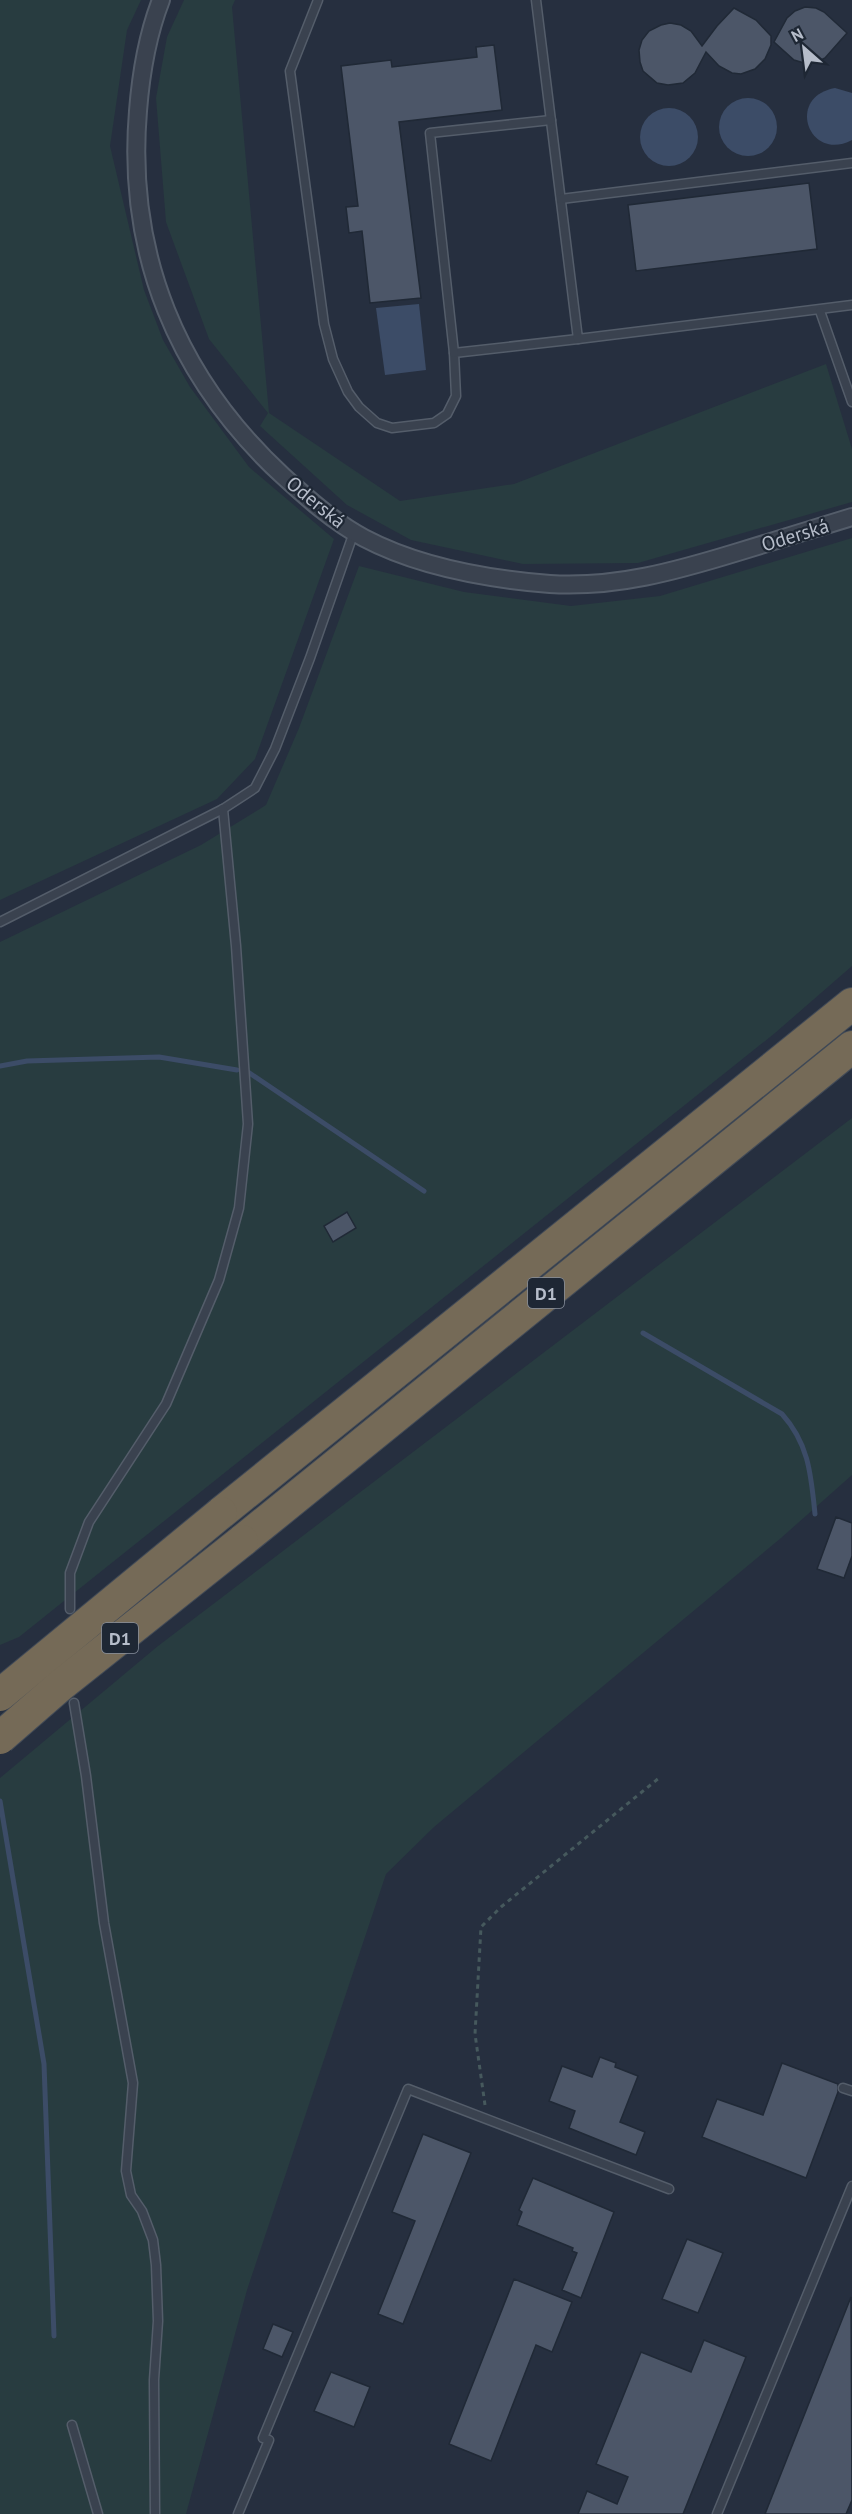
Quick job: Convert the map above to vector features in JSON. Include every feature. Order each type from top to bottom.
[{"type":"highway","name":"D1","points":[[0,1695],[221,1513],[852,1004]]},
{"type":"highway","name":"D1","points":[[0,1738],[61,1685],[852,1047]]},
{"type":"street","name":"Oderská","points":[[161,0],[144,59],[136,154],[139,214],[158,288],[192,363],[238,431],[299,491],[354,532],[391,550],[453,569],[535,582],[601,584],[672,572],[852,517]]},
{"type":"lane","points":[[318,0],[290,71],[324,324],[333,359],[348,392],[359,407],[377,423],[392,428],[434,423],[447,414],[456,396],[454,353],[430,133],[551,120]]},
{"type":"lane","points":[[536,0],[578,339]]},
{"type":"lane","points":[[561,199],[852,163]]},
{"type":"lane","points":[[454,353],[820,311],[852,305]]},
{"type":"lane","points":[[820,311],[852,402]]},
{"type":"lane","points":[[0,922],[223,809],[255,788],[275,749],[354,532]]},
{"type":"lane","points":[[70,1609],[70,1573],[89,1522],[166,1404],[219,1280],[239,1208],[248,1124],[236,946],[223,809]]},
{"type":"lane","points":[[74,1703],[86,1776],[104,1923],[133,2083],[126,2171],[131,2195],[142,2211],[153,2240],[156,2265],[158,2321],[154,2380],[155,2514]]},
{"type":"lane","points":[[238,2514],[269,2440],[263,2438],[408,2089],[669,2188]]},
{"type":"lane","points":[[717,2514],[852,2186]]},
{"type":"lane","points":[[72,2425],[98,2514]]},
{"type":"path","points":[[487,2119],[475,2034],[482,1927],[501,1907],[659,1778]]},
{"type":"green space","points":[[0,0],[141,0],[127,30],[110,146],[144,290],[163,340],[190,387],[249,467],[334,539],[255,759],[217,799],[0,900]]},
{"type":"green space","points":[[184,0],[235,0],[232,7],[269,413],[400,501],[514,484],[826,364],[852,449],[852,502],[638,563],[523,564],[411,540],[347,505],[260,426],[268,413],[209,339],[166,222],[156,98],[167,37]]},
{"type":"green space","points":[[852,538],[852,966],[775,1033],[19,1637],[0,1645],[0,942],[201,845],[266,805],[299,728],[359,566],[464,592],[571,606],[660,596]]},
{"type":"green space","points":[[852,1118],[852,1475],[781,1538],[434,1827],[386,1874],[247,2290],[186,2514],[0,2514],[0,1778],[158,1646]]},
{"type":"water","points":[[835,88],[852,93],[852,140],[837,145],[824,143],[815,136],[809,126],[807,114],[811,103],[820,94]]},
{"type":"water","points":[[748,98],[764,103],[772,111],[777,127],[772,143],[764,151],[748,156],[732,151],[724,143],[719,127],[724,111],[732,103]]},
{"type":"water","points":[[669,108],[685,113],[693,121],[698,137],[693,153],[685,161],[669,166],[653,161],[645,153],[640,137],[645,121],[653,113]]},
{"type":"water","points":[[419,304],[426,370],[385,375],[376,308]]},
{"type":"building","points":[[805,7],[816,8],[824,12],[847,33],[825,58],[815,63],[794,60],[774,42],[787,18],[795,11]]},
{"type":"building","points":[[734,8],[756,20],[771,36],[771,45],[765,59],[755,69],[741,74],[732,73],[719,66],[706,52],[695,73],[683,83],[668,85],[657,83],[643,71],[639,50],[642,40],[649,31],[670,23],[681,25],[691,31],[702,46]]},
{"type":"building","points":[[494,45],[502,110],[399,122],[421,298],[370,303],[362,231],[349,233],[346,207],[358,206],[341,66],[391,60],[392,67],[477,57],[476,47]]},
{"type":"building","points":[[809,183],[817,249],[636,271],[628,205]]},
{"type":"building","points":[[347,1212],[356,1228],[333,1242],[324,1226]]},
{"type":"building","points":[[836,1517],[852,1523],[852,1556],[844,1578],[817,1569]]},
{"type":"building","points":[[600,2057],[616,2063],[615,2067],[638,2076],[620,2122],[645,2132],[636,2155],[569,2128],[575,2111],[549,2101],[562,2066],[592,2077]]},
{"type":"building","points":[[782,2063],[838,2084],[838,2092],[806,2178],[702,2137],[717,2099],[763,2115]]},
{"type":"building","points":[[423,2134],[471,2153],[403,2324],[378,2314],[415,2221],[392,2212]]},
{"type":"building","points":[[533,2178],[614,2212],[581,2298],[562,2290],[577,2253],[572,2251],[573,2248],[517,2225],[522,2212],[519,2210]]},
{"type":"building","points":[[687,2239],[723,2253],[698,2313],[662,2299]]},
{"type":"building","points":[[514,2279],[572,2302],[552,2352],[536,2345],[491,2461],[449,2444]]},
{"type":"building","points":[[851,2297],[852,2500],[846,2514],[765,2514]]},
{"type":"building","points":[[273,2324],[293,2332],[282,2357],[263,2349]]},
{"type":"building","points":[[704,2340],[746,2357],[683,2514],[578,2514],[587,2491],[617,2504],[628,2477],[596,2464],[641,2352],[691,2372]]},
{"type":"building","points":[[331,2372],[370,2387],[354,2427],[314,2411]]},
{"type":"waterway","points":[[0,1066],[27,1061],[159,1057],[237,1070]]},
{"type":"waterway","points":[[248,1072],[424,1191]]},
{"type":"waterway","points":[[643,1333],[782,1414],[798,1437],[807,1461],[815,1514]]},
{"type":"waterway","points":[[0,1801],[44,2064],[54,2336]]}]
